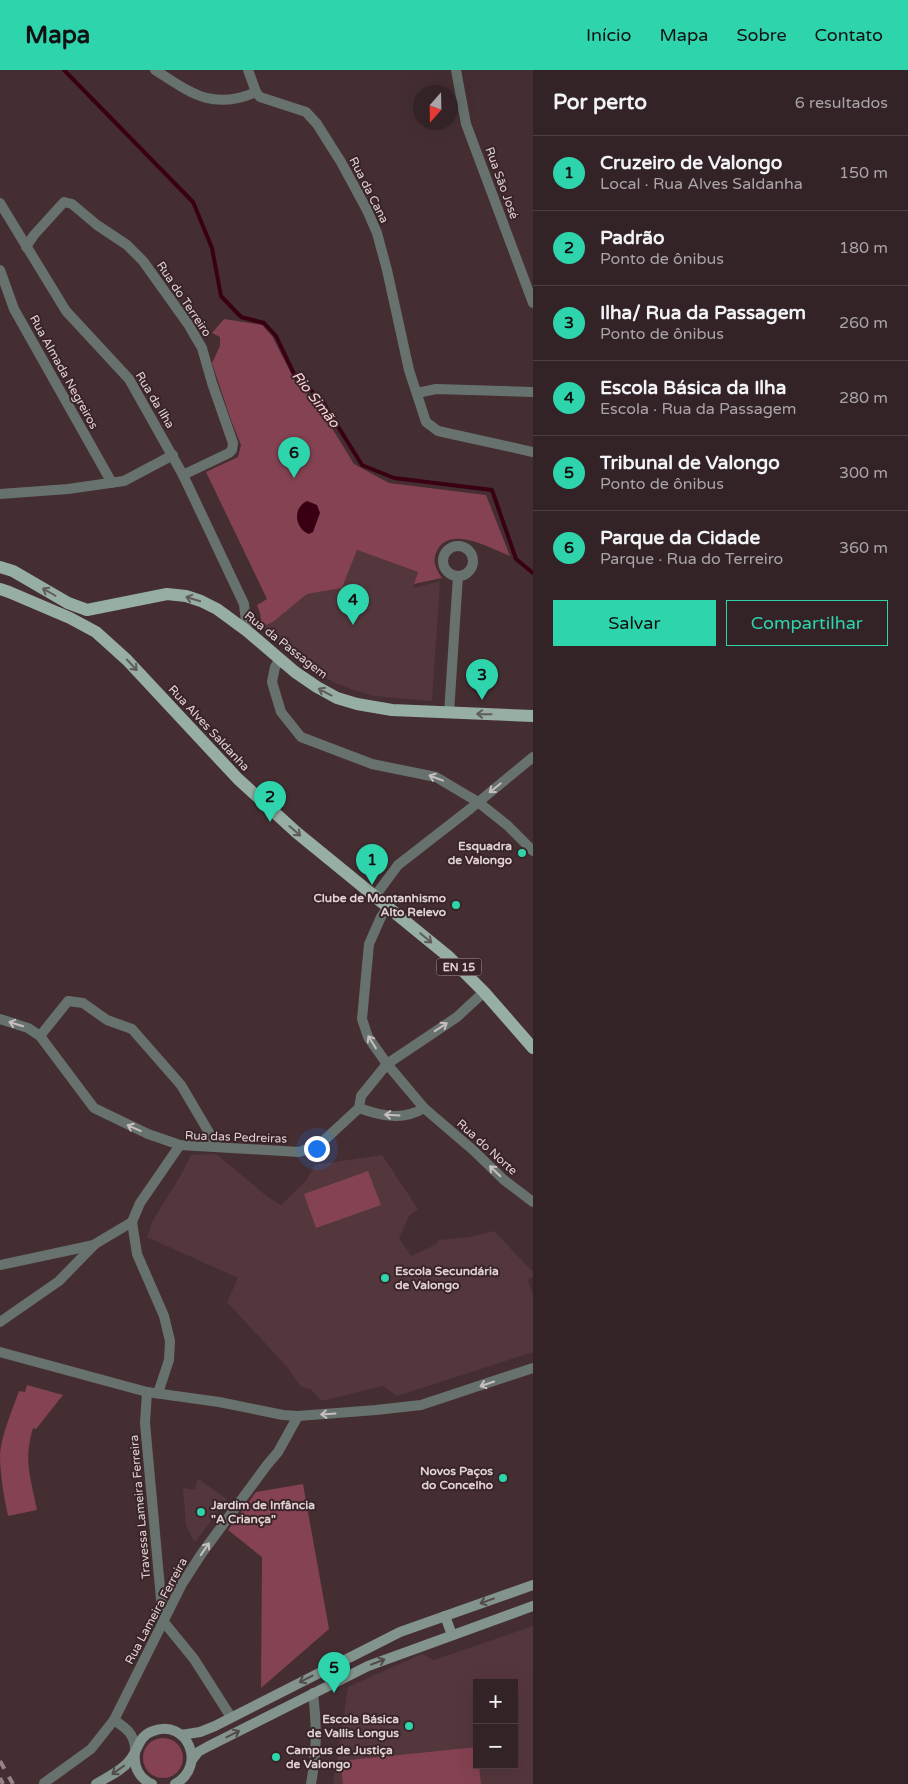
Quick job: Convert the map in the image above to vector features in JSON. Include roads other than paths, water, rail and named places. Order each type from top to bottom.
[{"type":"main road","points":[[0,566],[75,606],[87,610]]},
{"type":"main road","name":"Rua Alves Saldanha","points":[[3,590],[70,618],[96,632],[127,660],[238,779],[296,832],[375,896]]},
{"type":"main road","name":"Rua da Passagem","points":[[87,610],[166,594],[186,596],[217,609],[247,631],[280,660],[317,687],[337,698],[392,710],[533,716]]},
{"type":"main road","points":[[86,627],[81,615],[87,610]]},
{"type":"main road","name":"EN 15","points":[[375,896],[449,957],[484,992],[533,1048]]},
{"type":"main road","points":[[181,1735],[200,1732],[232,1717],[400,1632],[533,1585]]},
{"type":"main road","points":[[192,1760],[198,1752],[207,1747],[368,1666],[533,1606]]},
{"type":"main road","points":[[445,1616],[452,1635]]},
{"type":"main road","points":[[96,1784],[122,1768],[131,1760],[139,1742],[146,1735],[154,1730],[163,1729],[172,1730],[181,1735],[187,1741],[191,1750],[192,1760],[185,1781],[175,1784]]},
{"type":"main road","points":[[135,1750],[136,1768],[146,1784]]},
{"type":"street","points":[[155,70],[186,90],[213,101],[240,99],[256,92],[248,70]]},
{"type":"street","name":"Rua São José","points":[[456,70],[466,124],[533,303]]},
{"type":"street","name":"Rua da Cana","points":[[256,92],[260,97],[306,112],[317,124],[341,162],[362,202],[377,233],[409,370],[426,422],[438,431],[533,452]]},
{"type":"street","name":"Rua do Terreiro","points":[[26,247],[34,234],[64,202],[72,204],[97,226],[127,245],[143,261],[188,324],[202,348],[233,443],[232,450],[229,453],[183,475]]},
{"type":"street","name":"Rua da Ilha","points":[[0,203],[66,311],[129,379],[173,454],[244,604],[247,631]]},
{"type":"street","name":"Rua Almada Negreiros","points":[[0,270],[14,309],[112,483]]},
{"type":"street","points":[[417,393],[436,389],[533,392]]},
{"type":"street","points":[[0,494],[124,481],[173,454]]},
{"type":"street","points":[[449,713],[458,576]]},
{"type":"street","points":[[280,660],[275,667],[272,682],[281,712],[301,737],[372,764],[436,777],[478,802],[507,825],[533,851]]},
{"type":"street","points":[[375,896],[398,865],[533,757]]},
{"type":"street","name":"Rua do Norte","points":[[388,907],[381,917],[369,944],[362,1019],[368,1037],[387,1064],[424,1108],[473,1150],[504,1180],[533,1202]]},
{"type":"street","name":"Rua das Pedreiras","points":[[132,1222],[140,1203],[180,1145],[299,1152],[319,1146],[359,1108],[361,1096],[387,1064],[457,1017],[484,992]]},
{"type":"street","points":[[40,1036],[68,1002],[83,1003],[107,1020],[132,1029],[181,1085],[217,1146]]},
{"type":"street","points":[[0,1019],[28,1028],[40,1036],[94,1108],[148,1134],[180,1145]]},
{"type":"street","points":[[359,1108],[373,1114],[394,1116],[413,1115],[424,1108]]},
{"type":"street","points":[[0,1322],[60,1281],[95,1244],[132,1222],[137,1254],[164,1316],[170,1340],[169,1360],[158,1393]]},
{"type":"street","points":[[0,1265],[95,1244]]},
{"type":"street","points":[[0,1352],[147,1392],[298,1416],[422,1405],[533,1368]]},
{"type":"street","name":"Travessa Lameira Ferreira","points":[[147,1392],[145,1423],[163,1621]]},
{"type":"street","name":"Rua Lameira Ferreira","points":[[44,1783],[91,1748],[114,1720],[182,1584],[202,1553],[266,1465],[278,1452],[298,1416]]},
{"type":"street","points":[[163,1621],[194,1659],[232,1717]]},
{"type":"street","points":[[312,1693],[317,1725],[312,1784]]},
{"type":"street","points":[[114,1720],[134,1733],[146,1735]]},
{"type":"street","points":[[126,1728],[133,1735],[135,1750]]},
{"type":"waterway","name":"Rio Simão","points":[[64,70],[193,202],[212,248],[221,296],[241,317],[264,323],[276,336],[296,378],[308,387],[324,404],[362,465],[394,478],[492,490],[516,559],[533,573]]},
{"type":"railway","points":[[0,1761],[13,1784]]},
{"type":"railway","points":[[0,1778],[3,1784]]},
{"type":"place","name":"Parque da Cidade","points":[[294,478]]},
{"type":"place","name":"Escola Básica da Ilha","points":[[353,625]]},
{"type":"place","name":"Ilha/ Rua da Passagem","points":[[482,700]]},
{"type":"place","name":"Padrão","points":[[270,822]]},
{"type":"place","name":"Esquadra de Valongo","points":[[522,853]]},
{"type":"place","name":"Cruzeiro de Valongo","points":[[372,885]]},
{"type":"place","name":"Clube de Montanhismo Alto Relevo","points":[[456,905]]},
{"type":"place","name":"Escola Secundária de Valongo","points":[[385,1278]]},
{"type":"place","name":"Novos Paços do Concelho","points":[[503,1478]]},
{"type":"place","name":"Jardim de Infância \"A Criança\"","points":[[201,1512]]},
{"type":"place","name":"Tribunal de Valongo","points":[[334,1693]]},
{"type":"place","name":"Escola Básica de Vallis Longus","points":[[409,1726]]},
{"type":"place","name":"Campus de Justiça de Valongo","points":[[276,1757]]}]
